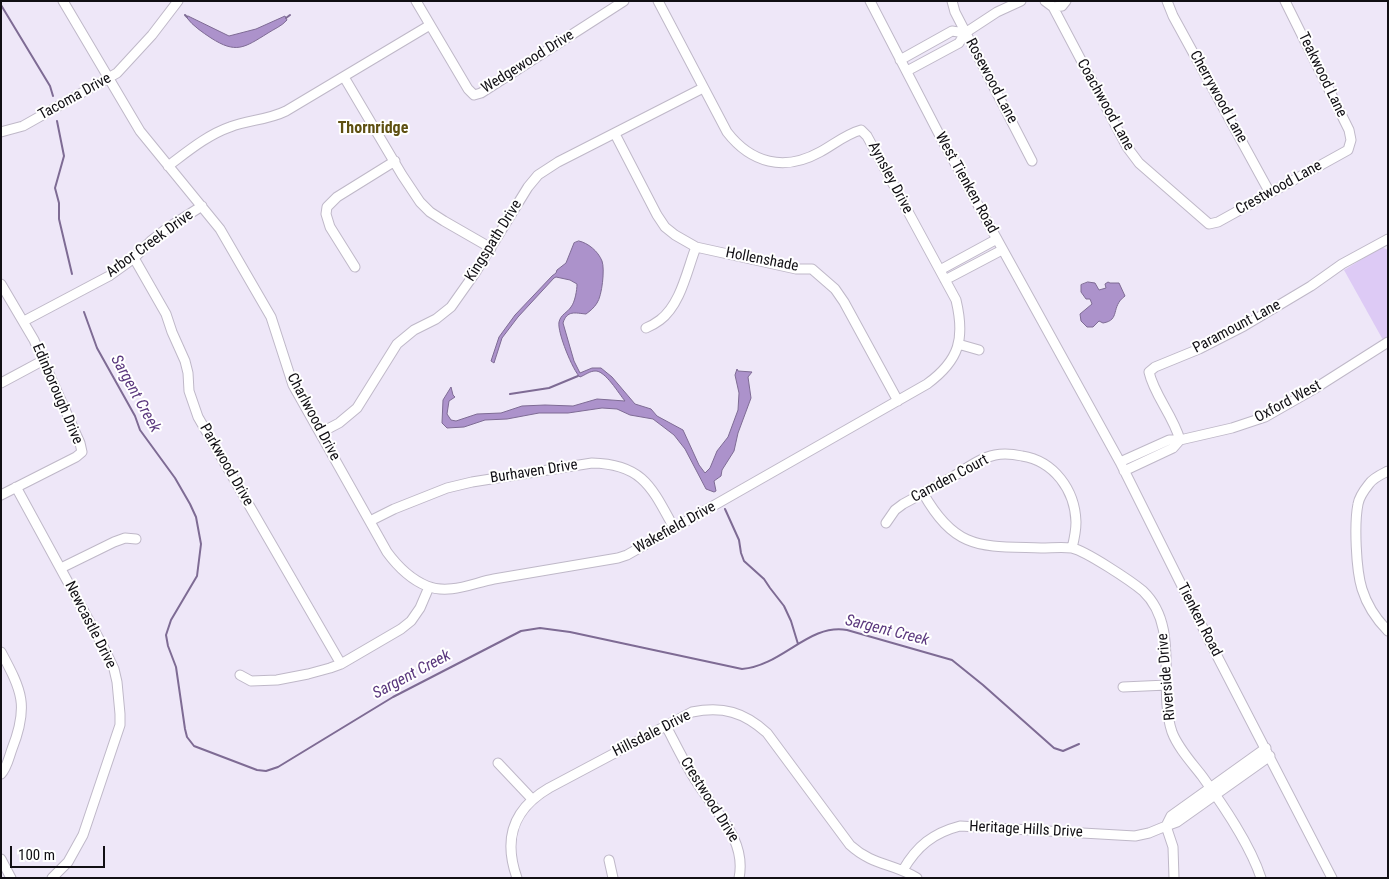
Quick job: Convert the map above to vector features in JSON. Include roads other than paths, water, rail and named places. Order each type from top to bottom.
[{"type":"street","points":[[63,1],[140,131],[168,166],[215,133],[250,121],[276,116],[430,24]]},
{"type":"street","name":"Tacoma Drive","points":[[1,132],[23,126],[117,73],[134,56],[178,1]]},
{"type":"street","points":[[418,4],[428,1]]},
{"type":"street","name":"Wedgewood Drive","points":[[418,4],[468,90],[474,95],[481,93],[624,1]]},
{"type":"street","name":"Aynsley Drive","points":[[658,1],[727,132],[736,144],[750,155],[765,161],[789,163],[818,154],[852,132],[861,130],[867,136],[956,300],[961,320],[958,344]]},
{"type":"street","name":"West Tienken Road","points":[[870,1],[1002,250],[1065,363]]},
{"type":"street","name":"Rosewood Lane","points":[[952,1],[954,12],[1032,160]]},
{"type":"street","points":[[907,71],[959,43],[965,33],[997,12],[1021,1]]},
{"type":"street","points":[[1044,1],[1060,5]]},
{"type":"street","name":"Cherrywood Lane","points":[[1167,1],[1173,16],[1270,193]]},
{"type":"street","name":"Teakwood Lane","points":[[1285,1],[1349,130],[1351,140],[1348,150]]},
{"type":"street","name":"Coachwood Lane","points":[[1060,5],[1059,17],[1062,27],[1126,147],[1139,163],[1209,224]]},
{"type":"street","points":[[900,60],[952,31],[965,33]]},
{"type":"street","points":[[344,77],[415,195],[430,212],[491,248]]},
{"type":"street","name":"Kingspath Drive","points":[[320,434],[357,408],[397,344],[414,330],[436,319],[451,307],[491,248],[528,187],[538,175],[558,162],[703,88]]},
{"type":"street","name":"Hollenshade","points":[[615,134],[657,215],[675,236],[696,246],[796,269],[812,269],[835,289],[898,401]]},
{"type":"street","name":"Crestwood Lane","points":[[1209,224],[1218,222],[1348,150]]},
{"type":"street","points":[[355,268],[330,228],[326,214],[328,207],[337,197],[395,161]]},
{"type":"street","name":"Arbor Creek Drive","points":[[24,321],[109,276],[134,258],[159,235],[202,206],[168,166]]},
{"type":"street","name":"Charlwood Drive","points":[[202,206],[220,229],[271,317],[293,385],[387,552],[411,578],[428,587]]},
{"type":"street","points":[[940,270],[997,239]]},
{"type":"street","name":"Paramount Lane","points":[[1180,440],[1172,417],[1150,379],[1149,372],[1155,367],[1199,349],[1244,326],[1311,286],[1342,264],[1388,240]]},
{"type":"street","points":[[646,328],[660,320],[670,309],[679,293],[696,246]]},
{"type":"street","points":[[945,280],[1002,250]]},
{"type":"street","name":"Parkwood Drive","points":[[134,258],[166,314],[185,361],[189,391],[198,417],[341,664]]},
{"type":"street","name":"Edinborough Drive","points":[[1,284],[34,340],[80,443],[82,452],[76,457],[1,495]]},
{"type":"street","name":"Oxford West","points":[[1120,462],[1169,440],[1180,440],[1239,426],[1265,417],[1314,389],[1388,342]]},
{"type":"street","points":[[958,344],[979,350]]},
{"type":"street","name":"Wakefield Drive","points":[[428,587],[466,587],[490,580],[618,558],[627,554],[898,401],[938,376],[948,366],[958,344]]},
{"type":"street","points":[[1,383],[42,361]]},
{"type":"street","name":"Tienken Road","points":[[1065,363],[1120,462],[1214,650],[1332,878]]},
{"type":"street","name":"Oxford West","points":[[1124,471],[1173,448],[1180,440]]},
{"type":"street","name":"Camden Court","points":[[886,523],[895,510],[903,504],[984,459],[1004,454],[1029,457],[1052,470],[1067,487],[1076,522],[1072,548]]},
{"type":"street","name":"Burhaven Drive","points":[[370,521],[394,509],[448,488],[472,482],[592,463],[609,463],[623,467],[636,474],[648,484],[674,528]]},
{"type":"street","points":[[1388,471],[1370,482],[1358,503],[1357,556],[1361,587],[1369,606],[1388,631]]},
{"type":"street","name":"Newcastle Drive","points":[[16,487],[110,658],[117,682],[120,714],[120,725],[84,835],[68,862],[52,878]]},
{"type":"street","name":"Riverside Drive","points":[[923,494],[942,522],[957,535],[972,542],[999,546],[1072,548],[1095,559],[1141,590],[1155,605],[1163,624],[1172,732],[1241,837],[1261,878]]},
{"type":"street","points":[[61,568],[114,542],[125,538],[136,539]]},
{"type":"street","points":[[240,675],[251,681],[271,680],[308,674],[341,664],[401,629],[411,621],[420,608],[428,587]]},
{"type":"street","points":[[1,652],[20,690],[23,705],[14,744],[1,774]]},
{"type":"street","points":[[1123,687],[1167,686]]},
{"type":"street","name":"Hillsdale Drive","points":[[516,878],[511,861],[511,840],[519,815],[532,799],[549,788],[692,712],[704,710],[727,710],[749,719],[767,734],[850,845],[867,859],[903,870],[917,878]]},
{"type":"street","name":"Crestwood Drive","points":[[666,726],[696,782],[732,832],[741,860],[739,878]]},
{"type":"street","name":"Heritage Hills Drive","points":[[903,870],[922,843],[938,833],[960,826],[1135,836],[1149,833],[1166,826],[1172,816],[1213,792],[1268,752]]},
{"type":"street","points":[[498,763],[532,799]]},
{"type":"street","points":[[1166,826],[1173,847],[1174,878]]},
{"type":"street","points":[[1,859],[11,878]]},
{"type":"street","points":[[609,860],[614,878]]},
{"type":"waterway","name":"Sargent Creek","points":[[1,5],[50,86],[53,96]]},
{"type":"waterway","points":[[286,18],[290,15]]},
{"type":"waterway","name":"Sargent Creek","points":[[57,121],[64,156],[55,188],[59,203],[59,219],[72,274]]},
{"type":"waterway","name":"Sargent Creek","points":[[84,312],[97,348],[135,416],[140,430],[175,478],[196,517],[201,544],[197,576],[171,620],[166,635],[176,667],[187,737],[194,746],[257,770],[266,771],[278,767],[393,697],[521,631],[540,628],[570,632],[742,669],[770,661],[808,638],[820,633],[833,630],[847,630],[952,660],[1054,748],[1063,751],[1079,744]]},
{"type":"waterway","points":[[510,394],[549,388],[578,376]]},
{"type":"waterway","points":[[725,509],[739,540],[744,561],[764,579],[784,606],[798,644]]},
{"type":"district","name":"Thornridge","points":[[373,129]]}]
